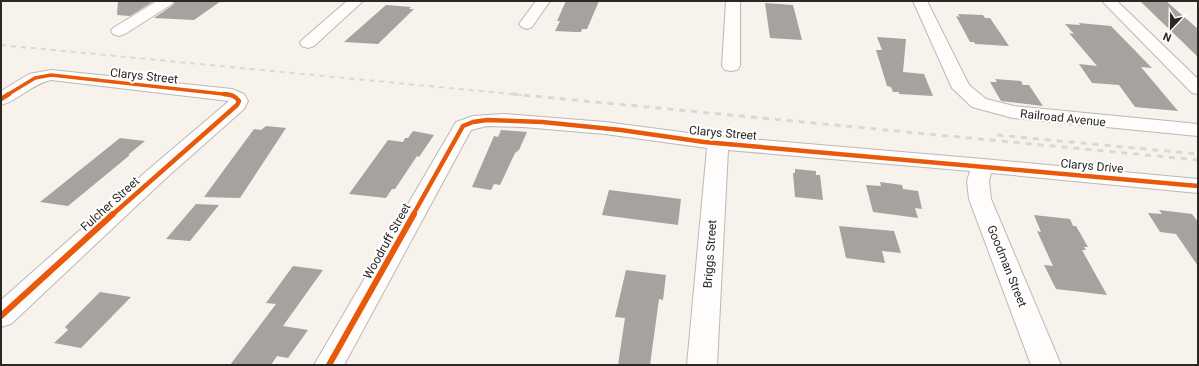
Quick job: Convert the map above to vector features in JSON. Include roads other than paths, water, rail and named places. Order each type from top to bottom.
[{"type":"street","points":[[119,31],[167,1]]},
{"type":"street","points":[[308,43],[356,1]]},
{"type":"street","points":[[527,24],[543,1]]},
{"type":"street","points":[[731,66],[733,1]]},
{"type":"street","name":"Railroad Avenue","points":[[920,1],[961,88],[979,103],[1013,112],[1198,130]]},
{"type":"street","points":[[1108,1],[1198,89]]},
{"type":"street","name":"Clarys Street","points":[[1,99],[35,78],[51,75],[232,95],[239,101],[233,108]]},
{"type":"street","name":"Fulcher Street","points":[[1,316],[157,174],[233,108]]},
{"type":"street","name":"Clarys Street","points":[[463,126],[479,122],[535,121],[718,143],[983,165]]},
{"type":"street","name":"Woodruff Street","points":[[329,365],[463,126]]},
{"type":"street","name":"Briggs Street","points":[[702,365],[718,143]]},
{"type":"street","name":"Clarys Drive","points":[[983,165],[1198,186]]},
{"type":"street","name":"Goodman Street","points":[[983,165],[978,181],[980,199],[1046,365]]},
{"type":"railway","points":[[1,45],[522,95]]},
{"type":"railway","points":[[512,94],[1198,160]]},
{"type":"railway","points":[[997,135],[1198,154]]}]
